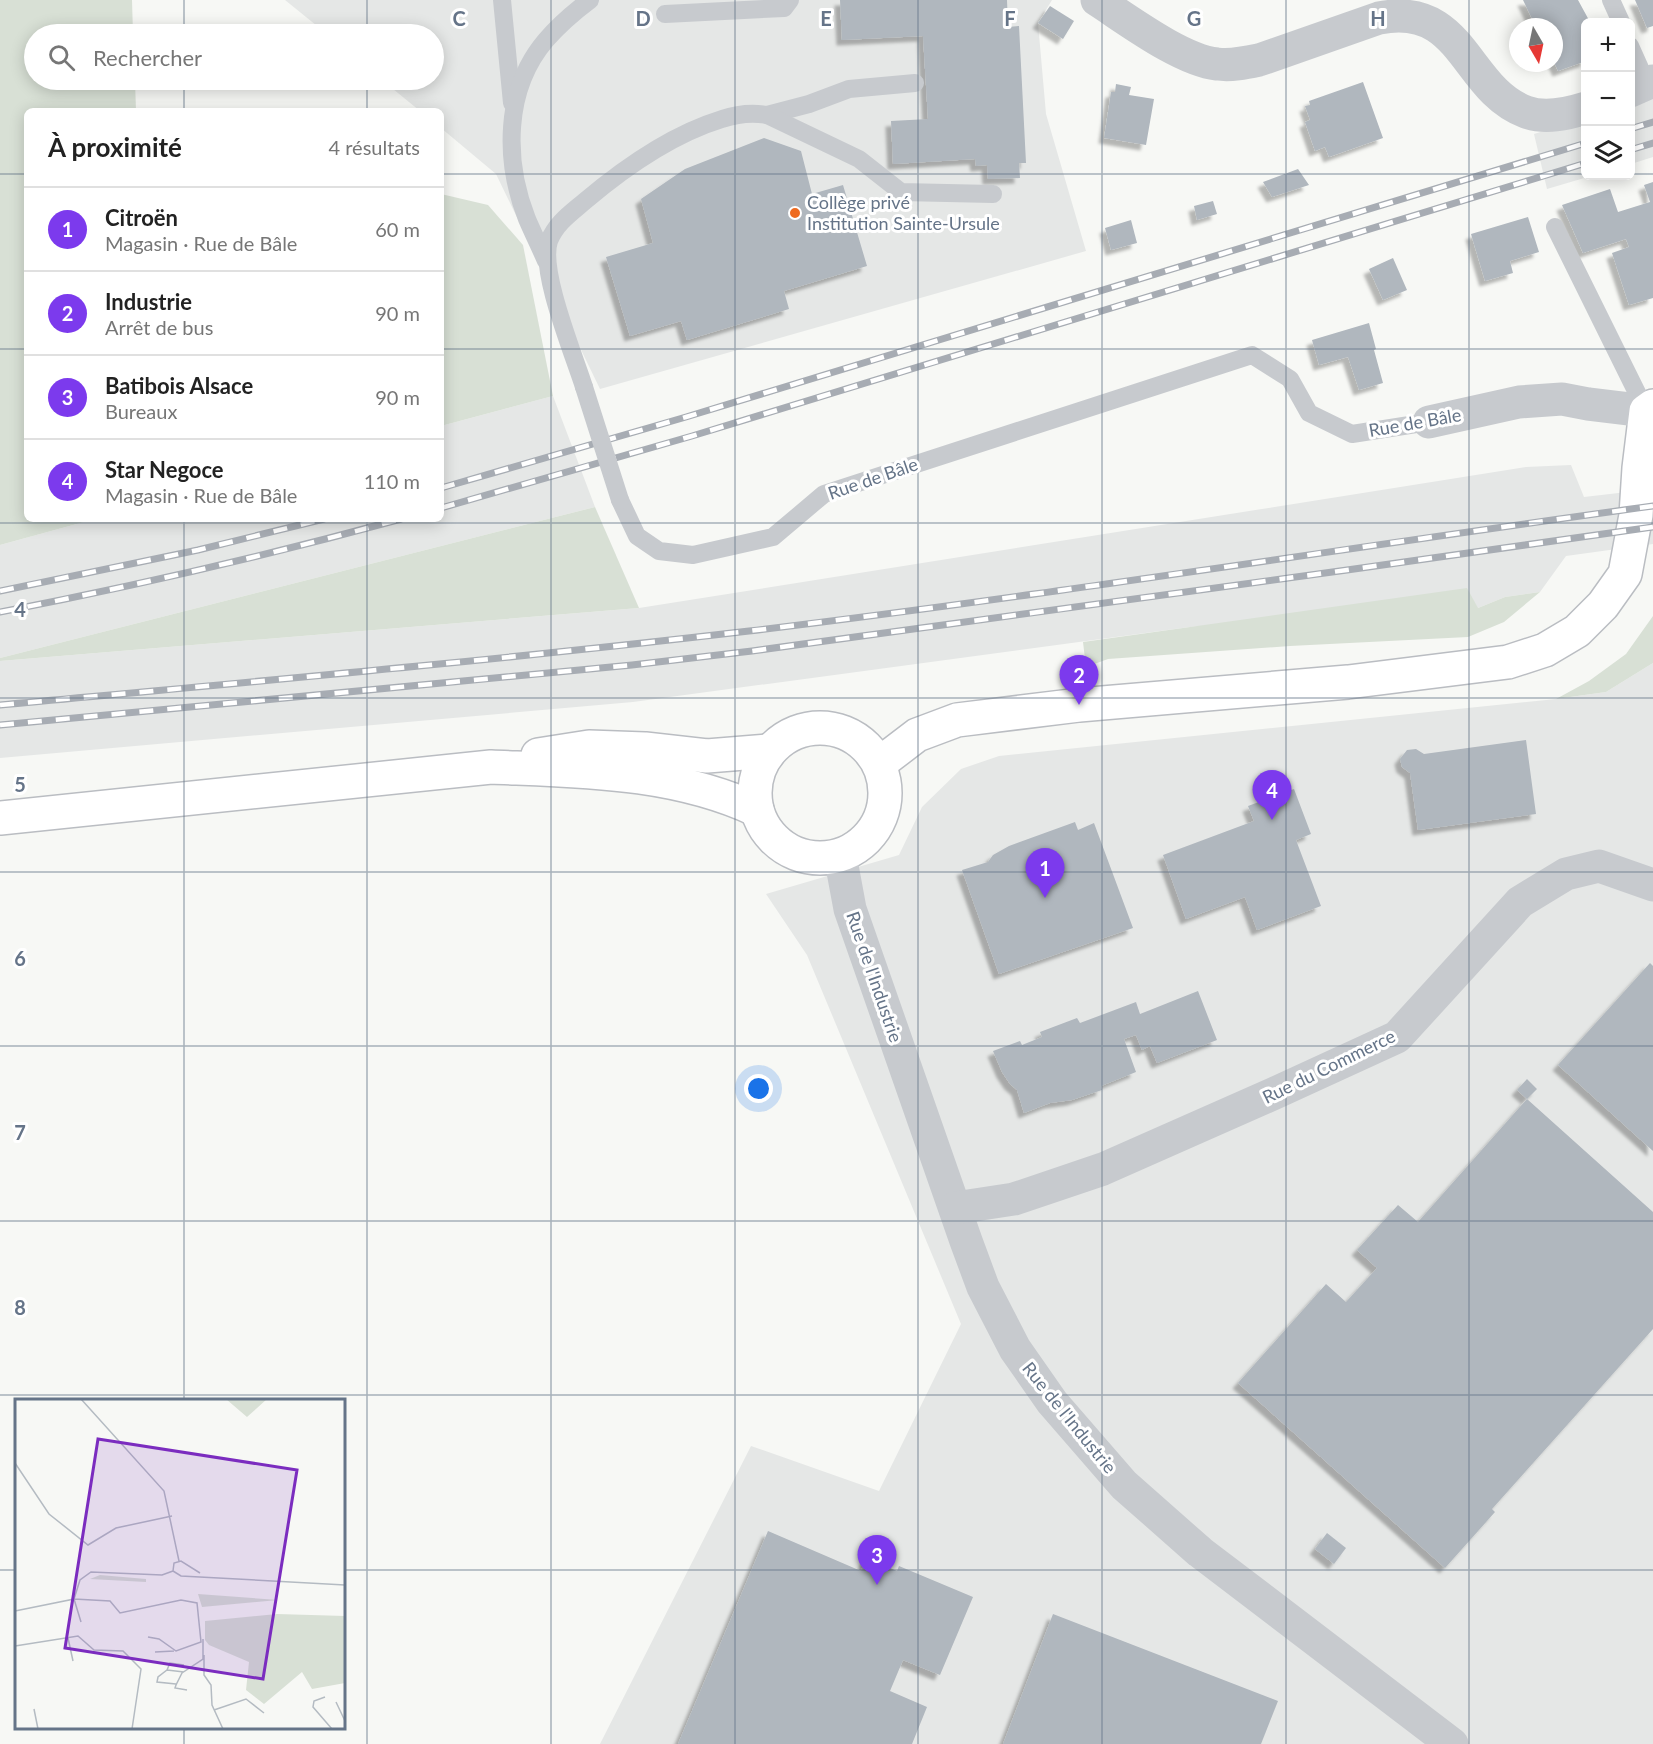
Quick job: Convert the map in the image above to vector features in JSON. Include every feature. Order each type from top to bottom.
[{"type":"main road","points":[[879,764],[917,735],[957,720],[1079,705],[1348,682],[1508,662],[1545,650],[1577,631],[1603,605],[1625,573],[1636,515],[1639,468],[1650,409]]},
{"type":"main road","points":[[828,728],[849,734],[867,747],[879,764],[885,786],[884,808],[875,828],[860,844],[840,855],[819,858],[799,855],[780,844],[765,830],[756,810],[754,790],[759,770],[769,751],[785,737],[806,729],[828,728]]},
{"type":"main road","points":[[491,767],[528,757],[588,747],[645,749],[707,756],[769,751]]},
{"type":"main road","points":[[0,818],[491,767],[650,777],[733,799],[756,810]]},
{"type":"street","points":[[1097,0],[1180,52],[1198,60],[1216,64],[1243,64],[1259,60],[1379,18],[1394,15],[1418,17],[1443,30],[1507,102],[1539,115],[1561,114],[1581,109]]},
{"type":"street","name":"Rue de Bâle","points":[[1429,422],[1519,402],[1562,399],[1588,404],[1650,409]]},
{"type":"street","name":"Rue de l'Industrie","points":[[840,855],[850,909],[955,1208],[983,1287],[1015,1349],[1052,1402],[1124,1485],[1200,1552],[1452,1744]]},
{"type":"street","name":"Rue du Commerce","points":[[955,1208],[1014,1199],[1103,1169],[1397,1037],[1520,902],[1566,874],[1599,866],[1653,885]]},
{"type":"lane","points":[[502,0],[513,116]]},
{"type":"lane","points":[[548,265],[526,217],[515,174],[511,144],[513,116],[519,88],[544,42],[567,18],[590,0]]},
{"type":"lane","points":[[665,14],[784,9],[790,0]]},
{"type":"lane","points":[[1611,0],[1619,18]]},
{"type":"lane","points":[[1635,61],[1643,85]]},
{"type":"lane","points":[[767,115],[809,104],[849,89],[915,83]]},
{"type":"lane","name":"Rue de Bâle","points":[[993,194],[901,192],[859,159],[767,115],[750,112],[721,119],[674,139],[617,174],[559,224],[549,243],[548,265],[553,294],[620,500],[637,536],[659,551],[693,555],[774,537],[824,494],[1252,355],[1290,379],[1309,413],[1352,434],[1429,422]]},
{"type":"lane","points":[[1556,227],[1650,409]]},
{"type":"shaded area","points":[[0,0],[132,0],[133,24],[24,24],[24,90],[135,90],[136,108],[24,108],[24,522],[84,522],[0,545]]},
{"type":"shaded area","name":"Collège privé Institution Sainte-Ursule","points":[[285,0],[1052,0],[1038,23],[1046,114],[1086,251],[600,389],[496,174],[444,131],[444,108],[416,108],[394,90],[444,90],[444,24],[315,24]]},
{"type":"shaded area","points":[[1653,97],[1653,157],[1635,163],[1635,126],[1635,102]]},
{"type":"shaded area","points":[[1581,119],[1581,179],[1547,189],[1534,134]]},
{"type":"shaded area","points":[[444,195],[488,205],[523,245],[553,396],[444,425]]},
{"type":"shaded area","points":[[553,396],[595,507],[0,658],[0,545],[84,522],[444,522],[444,425]]},
{"type":"shaded area","points":[[1571,465],[1584,497],[1653,489],[1653,544],[1566,556],[1540,592],[1505,597],[1478,608],[1190,627],[633,702],[0,758],[0,661],[639,608],[1526,467]]},
{"type":"shaded area","points":[[595,507],[639,608],[0,661],[0,658]]},
{"type":"shaded area","points":[[1467,588],[1478,608],[1505,597],[1540,592],[1504,622],[1468,637],[1290,646],[1108,659],[1086,667],[1083,642]]},
{"type":"shaded area","points":[[1653,616],[1653,663],[1606,692],[1556,699],[1589,681],[1626,654]]},
{"type":"shaded area","points":[[1653,663],[1653,1744],[600,1744],[751,1446],[879,1491],[961,1324],[807,955],[766,894],[899,855],[922,807],[961,769],[999,756],[1606,692]]},
{"type":"building","points":[[840,0],[1007,0],[1008,27],[1019,26],[1026,163],[1019,163],[1020,178],[988,179],[987,165],[976,166],[975,159],[893,164],[891,121],[928,119],[923,36],[842,40]]},
{"type":"building","points":[[1523,0],[1578,0],[1588,18],[1581,18],[1581,63],[1563,69],[1563,18],[1532,18]]},
{"type":"building","points":[[1635,0],[1653,0],[1653,26],[1647,28]]},
{"type":"building","points":[[1050,6],[1074,21],[1063,39],[1038,23]]},
{"type":"building","points":[[1363,82],[1383,138],[1329,157],[1325,147],[1315,151],[1305,122],[1310,120],[1305,106],[1310,105],[1309,101]]},
{"type":"building","points":[[1116,84],[1131,87],[1129,95],[1154,99],[1146,145],[1104,138],[1111,92],[1115,92]]},
{"type":"building","points":[[764,138],[801,151],[812,194],[843,185],[867,266],[784,291],[789,309],[687,340],[681,321],[630,336],[606,257],[653,243],[641,199],[685,169]]},
{"type":"building","points":[[1298,169],[1309,185],[1272,197],[1263,182]]},
{"type":"building","points":[[1653,182],[1653,298],[1629,305],[1612,253],[1629,247],[1626,239],[1583,253],[1562,205],[1610,189],[1618,212],[1650,202],[1644,185]]},
{"type":"building","points":[[1213,201],[1217,214],[1197,220],[1194,206]]},
{"type":"building","points":[[1528,217],[1539,252],[1510,261],[1513,273],[1485,281],[1471,234]]},
{"type":"building","points":[[1131,220],[1137,243],[1111,250],[1105,228]]},
{"type":"building","points":[[1393,258],[1407,290],[1383,300],[1369,269]]},
{"type":"building","points":[[1369,323],[1383,383],[1359,390],[1348,357],[1319,365],[1312,340]]},
{"type":"building","points":[[1526,740],[1536,814],[1418,830],[1410,773],[1402,767],[1400,759],[1407,750],[1416,749],[1424,754]]},
{"type":"building","points":[[1294,789],[1311,834],[1296,840],[1321,906],[1257,930],[1245,897],[1186,919],[1163,855],[1254,821],[1248,806]]},
{"type":"building","points":[[1075,822],[1078,830],[1094,823],[1133,928],[999,974],[962,870],[988,862],[993,855],[1009,846]]},
{"type":"building","points":[[1650,963],[1653,966],[1653,1151],[1558,1065]]},
{"type":"building","points":[[1198,991],[1217,1040],[1157,1063],[1150,1046],[1142,1050],[1136,1035],[1124,1039],[1136,1072],[1101,1086],[1102,1090],[1072,1100],[1050,1103],[1024,1113],[1017,1090],[1002,1072],[993,1051],[1020,1041],[1022,1045],[1042,1037],[1040,1032],[1077,1018],[1080,1023],[1136,1002],[1140,1014]]},
{"type":"building","points":[[1527,1079],[1537,1089],[1527,1099],[1517,1090]]},
{"type":"building","points":[[1527,1099],[1653,1212],[1653,1329],[1492,1509],[1495,1512],[1445,1568],[1238,1383],[1326,1284],[1346,1302],[1377,1268],[1357,1250],[1398,1205],[1418,1222]]},
{"type":"building","points":[[768,1531],[861,1571],[866,1558],[897,1571],[899,1566],[973,1597],[940,1675],[903,1660],[890,1691],[927,1707],[912,1744],[678,1744]]},
{"type":"building","points":[[1327,1533],[1346,1548],[1334,1564],[1315,1549]]},
{"type":"building","points":[[1053,1614],[1278,1701],[1261,1744],[1003,1744]]},
{"type":"railway","points":[[1635,127],[1653,122]]},
{"type":"railway","points":[[1635,148],[1653,143]]},
{"type":"railway","points":[[444,487],[686,417],[1581,145]]},
{"type":"railway","points":[[444,507],[692,436],[1581,165]]},
{"type":"railway","points":[[0,705],[469,661],[749,631],[1088,586],[1653,506]]},
{"type":"railway","points":[[0,591],[198,550],[312,522]]},
{"type":"railway","points":[[0,612],[202,569],[390,522]]},
{"type":"railway","points":[[0,725],[632,665],[752,651],[1653,527]]},
{"type":"place","name":"Collège privé Institution Sainte-Ursule","points":[[795,213]]},
{"type":"place","name":"Industrie","points":[[1079,705]]},
{"type":"place","name":"Star Negoce","points":[[1272,820]]},
{"type":"place","name":"Citroën","points":[[1045,898]]},
{"type":"place","name":"Batibois Alsace","points":[[877,1585]]}]
